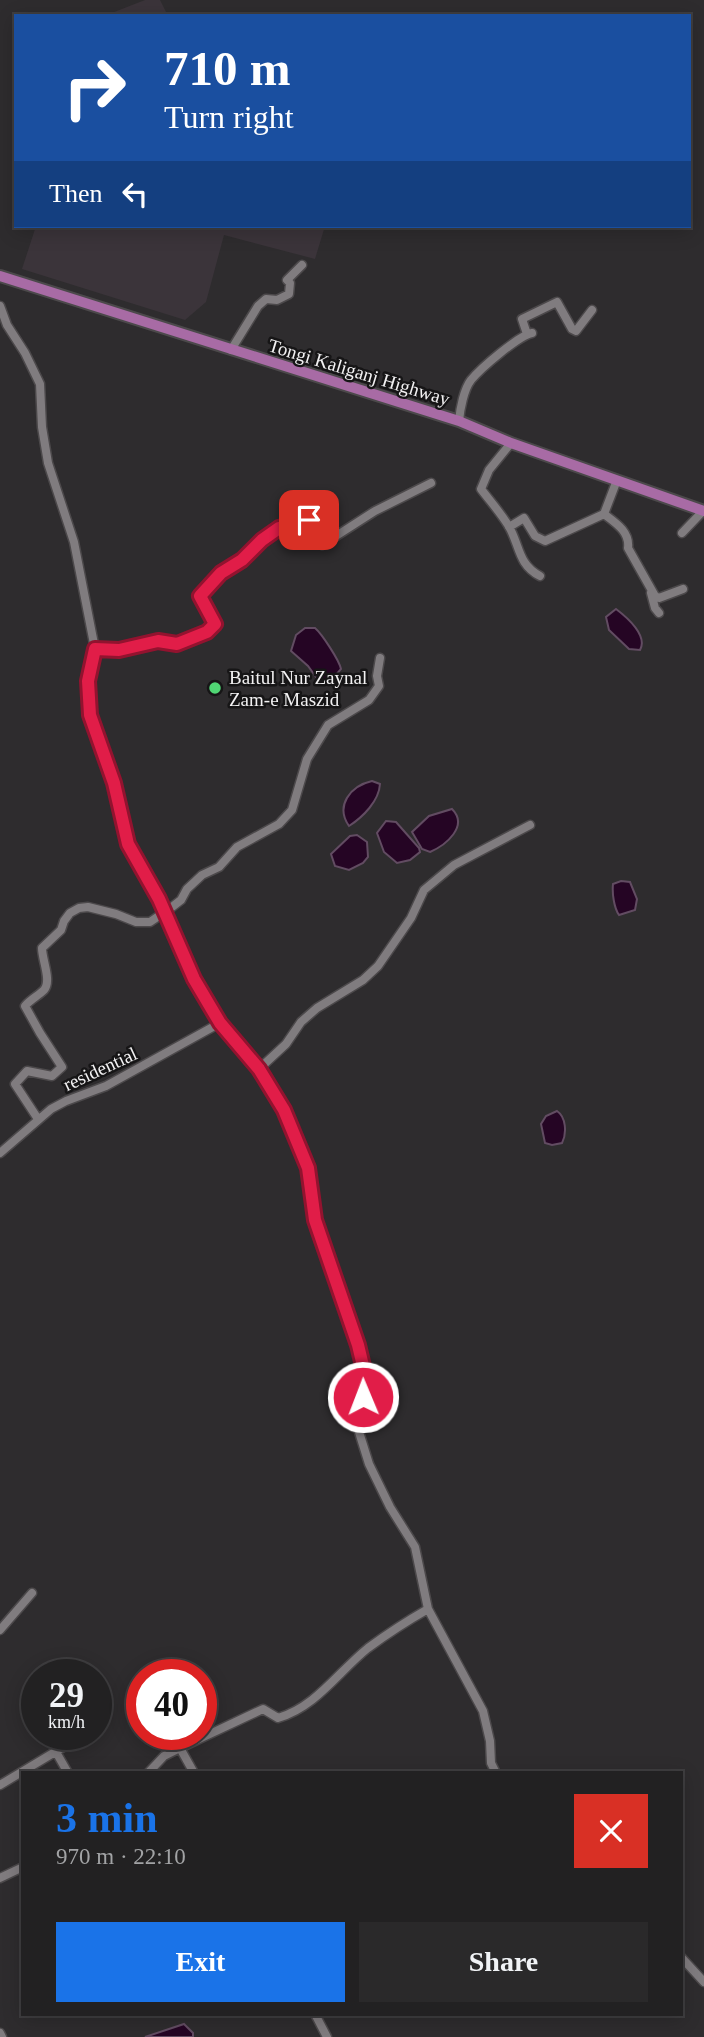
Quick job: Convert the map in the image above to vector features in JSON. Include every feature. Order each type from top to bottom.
[{"type":"main road","name":"Tongi Kaliganj Highway","points":[[0,276],[458,421],[511,443],[704,511]]},
{"type":"street","points":[[231,350],[258,306],[266,299],[276,300],[289,294],[290,283],[287,280],[302,265]]},
{"type":"street","points":[[458,421],[470,381],[530,334],[522,319],[557,302],[572,329],[576,331],[592,310]]},
{"type":"street","points":[[0,306],[7,325],[40,384],[42,427],[48,463],[74,542],[95,649],[88,681],[90,715],[114,783],[128,844],[159,899],[194,979],[220,1023],[259,1069],[284,1110],[308,1168],[315,1220],[363,1366],[359,1432],[369,1464],[390,1507],[415,1547],[428,1609],[483,1711],[490,1741],[491,1763],[495,1771]]},
{"type":"street","points":[[511,443],[489,470],[481,489],[509,527],[529,570],[540,576]]},
{"type":"street","points":[[509,527],[524,518],[535,536],[545,541],[604,514],[617,480]]},
{"type":"street","points":[[95,649],[119,650],[158,641],[177,644],[207,632],[215,624],[200,596],[221,573],[242,560],[279,528],[309,520],[322,545],[375,511],[431,483]]},
{"type":"street","points":[[682,533],[704,511]]},
{"type":"street","points":[[604,514],[625,531],[629,541],[628,548],[659,613]]},
{"type":"street","points":[[651,593],[659,597],[683,589]]},
{"type":"street","points":[[38,1119],[15,1084],[27,1071],[52,1076],[62,1067],[25,1006],[32,997],[46,988],[48,981],[42,948],[61,930],[70,913],[79,908],[88,907],[136,922],[150,922],[181,900],[202,875],[219,867],[237,847],[279,824],[292,810],[307,759],[328,725],[369,701],[379,686],[377,677],[380,658]]},
{"type":"street","points":[[259,1069],[286,1044],[301,1022],[317,1008],[363,980],[378,966],[411,918],[424,890],[454,865],[530,825]]},
{"type":"street","name":"residential","points":[[0,1153],[38,1119],[66,1101],[117,1081],[220,1023]]},
{"type":"street","points":[[0,1630],[32,1593]]},
{"type":"street","points":[[217,1731],[263,1709],[278,1718],[295,1714],[368,1649],[428,1609]]},
{"type":"street","points":[[24,1771],[59,1750]]},
{"type":"street","points":[[150,1771],[164,1756],[176,1750]]},
{"type":"street","points":[[181,1750],[193,1771]]},
{"type":"street","points":[[56,1752],[67,1771]]},
{"type":"street","points":[[0,1785],[21,1773]]},
{"type":"street","points":[[0,1878],[21,1868]]},
{"type":"street","points":[[683,1958],[703,1981]]},
{"type":"street","points":[[316,2016],[327,2037]]},
{"type":"shaded area","points":[[145,0],[160,0],[167,14],[109,14]]},
{"type":"shaded area","points":[[35,228],[324,228],[315,259],[224,235],[206,302],[185,320],[22,269]]},
{"type":"shaded area","points":[[616,609],[639,633],[642,645],[640,650],[629,649],[609,630],[606,617]]},
{"type":"shaded area","points":[[305,628],[315,628],[318,631],[340,665],[341,669],[330,682],[321,684],[308,666],[291,651],[296,635]]},
{"type":"shaded area","points":[[372,781],[380,784],[377,796],[365,813],[349,826],[344,811],[347,798],[357,787]]},
{"type":"shaded area","points":[[452,809],[458,822],[453,834],[443,845],[430,852],[422,849],[412,832],[429,816]]},
{"type":"shaded area","points":[[386,821],[396,822],[420,852],[410,860],[397,863],[384,852],[377,833]]},
{"type":"shaded area","points":[[357,835],[367,842],[368,857],[363,863],[349,870],[335,866],[331,854],[350,836]]},
{"type":"shaded area","points":[[630,882],[637,899],[635,910],[619,915],[613,896],[613,884]]},
{"type":"shaded area","points":[[557,1111],[564,1121],[565,1135],[562,1143],[552,1145],[545,1143],[541,1124],[546,1116]]},
{"type":"shaded area","points":[[184,2024],[193,2033],[193,2037],[145,2037]]},
{"type":"place","name":"Baitul Nur Zaynal Zam-e Maszid","points":[[215,688]]},
{"type":"route","points":[[309,520],[279,528],[242,560],[221,573],[200,596],[215,624],[207,632],[177,644],[158,641],[119,650],[95,649],[88,681],[90,715],[114,783],[128,844],[159,899],[194,979],[220,1023],[259,1069],[284,1110],[308,1168],[315,1220],[358,1345],[363,1366],[363,1397]]}]
